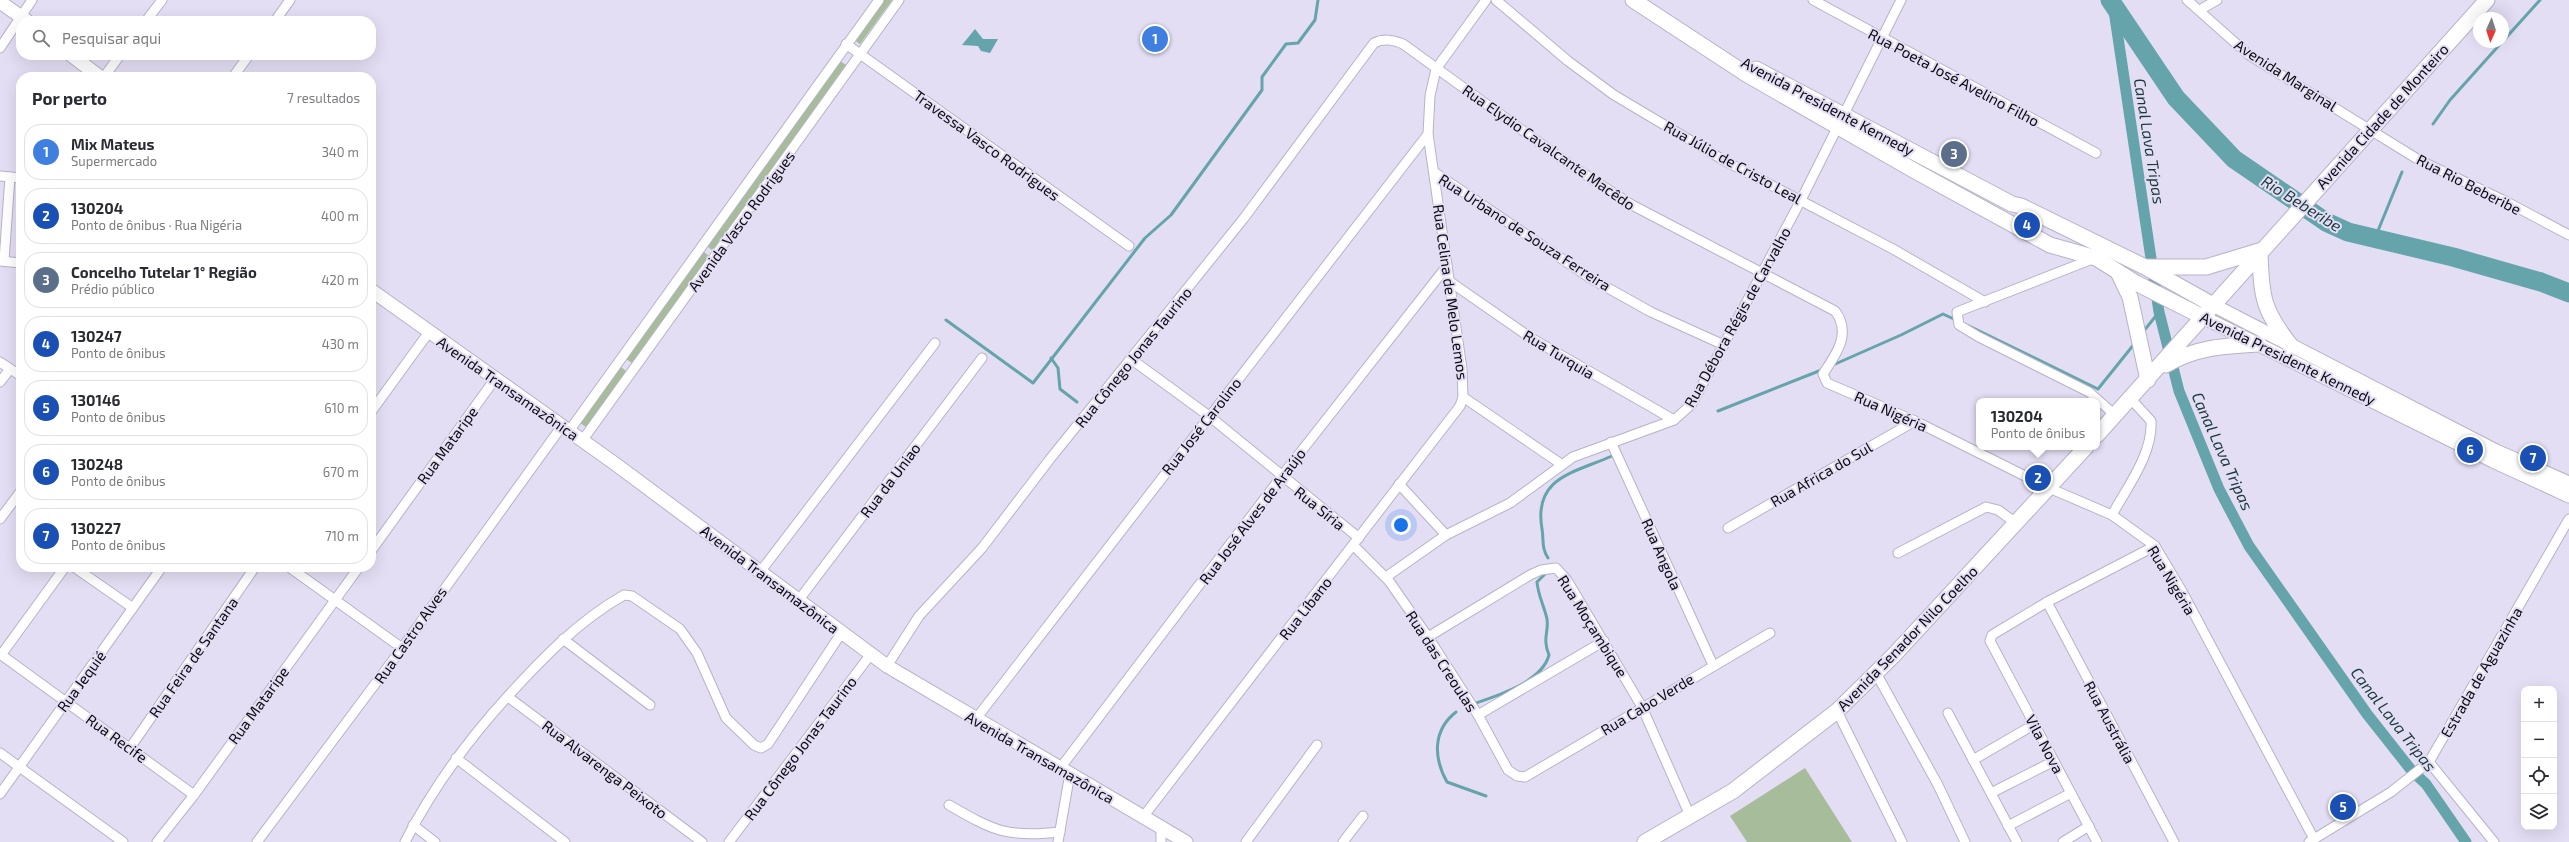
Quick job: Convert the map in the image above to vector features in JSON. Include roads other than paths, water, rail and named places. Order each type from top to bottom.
[{"type":"main road","name":"Avenida Presidente Kennedy","points":[[1633,0],[1746,74],[1840,122],[2012,204],[2022,216],[2066,238],[2168,275],[2213,305]]},
{"type":"main road","name":"Avenida Presidente Kennedy","points":[[1648,0],[1915,171],[2050,244],[2096,250],[2116,269],[2136,283],[2203,317]]},
{"type":"main road","name":"Avenida Cidade de Monteiro","points":[[2213,305],[2487,0]]},
{"type":"main road","points":[[2168,275],[2206,267],[2260,251],[2260,288],[2267,310],[2273,323],[2292,347]]},
{"type":"main road","points":[[2116,269],[2127,290],[2152,374]]},
{"type":"main road","points":[[2100,432],[2152,374],[2175,355],[2213,305]]},
{"type":"main road","points":[[2175,355],[2218,346],[2259,344]]},
{"type":"main road","name":"Avenida Senador Nilo Coelho","points":[[1645,842],[1691,818],[1734,791],[1837,711],[1876,673],[2083,450]]},
{"type":"street","points":[[25,16],[32,0]]},
{"type":"street","points":[[150,16],[162,0]]},
{"type":"street","points":[[278,16],[290,0]]},
{"type":"street","name":"Avenida Vasco Rodrigues","points":[[565,429],[618,363],[879,0]]},
{"type":"street","name":"Avenida Vasco Rodrigues","points":[[582,441],[899,0]]},
{"type":"street","points":[[1436,69],[1486,0]]},
{"type":"street","name":"Rua Júlio de Cristo Leal","points":[[1496,0],[1568,61],[1614,95],[1725,161],[1801,200],[1985,302]]},
{"type":"street","name":"Rua Poeta José Avelino Filho","points":[[1813,0],[2096,153]]},
{"type":"street","name":"Rua Débora Régis de Carvalho","points":[[1386,577],[1446,535],[1510,503],[1561,464],[1573,457],[1674,420],[1692,404],[1801,200],[1881,37],[1901,0]]},
{"type":"street","name":"Avenida Marginal","points":[[2187,0],[2249,55],[2371,129]]},
{"type":"street","points":[[2203,8],[2217,0]]},
{"type":"street","points":[[0,2],[20,16]]},
{"type":"street","points":[[0,48],[16,29]]},
{"type":"street","name":"Rua Elydio Cavalcante Macêdo","points":[[1374,43],[1381,40],[1403,44],[1569,164],[1632,205],[1835,311],[1840,318],[1842,331],[1836,355]]},
{"type":"street","name":"Rua Cônego Jonas Taurino","points":[[887,666],[919,616],[982,548],[1244,218],[1374,43]]},
{"type":"street","name":"Travessa Vasco Rodrigues","points":[[846,44],[1129,246]]},
{"type":"street","points":[[78,60],[93,72]]},
{"type":"street","points":[[108,72],[116,60]]},
{"type":"street","points":[[237,72],[246,60]]},
{"type":"street","name":"Rua Celina de Melo Lemos","points":[[1436,69],[1430,96],[1428,134],[1462,369],[1463,397]]},
{"type":"street","name":"Rua Rio Beberibe","points":[[2371,129],[2419,160],[2569,235]]},
{"type":"street","name":"Rua José Carolino","points":[[975,720],[1428,134]]},
{"type":"street","name":"Rua Urbano de Souza Ferreira","points":[[1434,172],[1590,278],[1651,312],[1724,345]]},
{"type":"street","points":[[0,176],[16,178]]},
{"type":"street","points":[[10,177],[2,261],[16,262]]},
{"type":"street","points":[[2096,250],[1985,302],[1957,312],[1958,324],[1979,337],[2089,392],[2096,398]]},
{"type":"street","name":"Rua José Alves de Araújo","points":[[1058,842],[1066,770],[1282,476],[1447,266]]},
{"type":"street","name":"Rua Turquia","points":[[1449,281],[1531,338],[1674,420]]},
{"type":"street","name":"Avenida Transamazônica","points":[[376,294],[582,441],[887,666],[975,720],[1066,770],[1186,842]]},
{"type":"street","name":"Avenida Presidente Kennedy","points":[[2213,305],[2496,451],[2569,483]]},
{"type":"street","name":"Avenida Presidente Kennedy","points":[[2203,317],[2494,461],[2569,496]]},
{"type":"street","points":[[376,405],[430,332]]},
{"type":"street","points":[[760,572],[935,343]]},
{"type":"street","name":"Rua Nigéria","points":[[1836,355],[1823,374],[1827,383],[1915,421],[2049,488],[2112,515],[2155,546],[2183,592],[2312,840]]},
{"type":"street","name":"Rua da Uniao","points":[[798,601],[982,358]]},
{"type":"street","name":"Rua Síria","points":[[1131,359],[1209,416],[1282,476],[1356,542]]},
{"type":"street","points":[[0,362],[16,373]]},
{"type":"street","points":[[618,363],[631,372]]},
{"type":"street","points":[[0,382],[10,369]]},
{"type":"street","name":"Rua Mataripe","points":[[376,544],[495,379]]},
{"type":"street","points":[[1463,397],[1561,464]]},
{"type":"street","name":"Rua Líbano","points":[[1143,817],[1452,417],[1463,397]]},
{"type":"street","points":[[2112,515],[2147,449],[2151,433],[2151,421],[2130,398]]},
{"type":"street","points":[[2100,402],[2115,415]]},
{"type":"street","name":"Rua Africa do Sul","points":[[1728,528],[1915,421]]},
{"type":"street","name":"Rua Castro Alves","points":[[257,842],[565,429]]},
{"type":"street","name":"Rua Angola","points":[[1611,442],[1713,665]]},
{"type":"street","points":[[1399,484],[1446,535]]},
{"type":"street","points":[[0,519],[3,508],[16,496]]},
{"type":"street","points":[[1898,553],[1986,507],[1998,510],[2016,523]]},
{"type":"street","name":"Estrada de Aguazinha","points":[[2312,840],[2398,787],[2429,762],[2569,519]]},
{"type":"street","name":"Rua das Creoulas","points":[[1356,542],[1386,577],[1428,637],[1478,715],[1508,770],[1517,776],[1525,777]]},
{"type":"street","points":[[2047,602],[2155,546]]},
{"type":"street","name":"Rua Moçambique","points":[[1428,637],[1530,575],[1556,568],[1568,580],[1642,708],[1691,818]]},
{"type":"street","points":[[0,655],[61,572]]},
{"type":"street","points":[[81,572],[133,608]]},
{"type":"street","name":"Rua Jequié","points":[[0,794],[158,572]]},
{"type":"street","name":"Rua Feira de Santana","points":[[130,748],[252,572]]},
{"type":"street","points":[[296,572],[402,648]]},
{"type":"street","name":"Rua Mataripe","points":[[157,842],[194,795],[355,572]]},
{"type":"street","name":"Rua Cônego Jonas Taurino","points":[[563,639],[617,599],[624,595],[632,596],[675,625],[690,641],[705,667],[722,712],[754,745],[760,748],[768,744],[842,632]]},
{"type":"street","name":"Vila Nova","points":[[2047,602],[1992,635],[1990,641],[2097,842]]},
{"type":"street","name":"Rua Austrália","points":[[2047,602],[2174,842]]},
{"type":"street","name":"Rua Cabo Verde","points":[[1525,777],[1713,665],[1770,633]]},
{"type":"street","points":[[405,842],[413,825],[456,758],[482,724],[545,656],[563,639],[650,705]]},
{"type":"street","points":[[1478,715],[1604,641]]},
{"type":"street","name":"Rua Cônego Jonas Taurino","points":[[729,842],[871,654]]},
{"type":"street","name":"Rua Recife","points":[[0,655],[66,701],[194,795]]},
{"type":"street","points":[[1876,673],[1938,785],[1965,842]]},
{"type":"street","name":"Rua Alvarenga Peixoto","points":[[508,696],[702,842]]},
{"type":"street","points":[[1837,711],[1902,842]]},
{"type":"street","points":[[1948,713],[2017,842]]},
{"type":"street","points":[[1973,760],[2035,724]]},
{"type":"street","points":[[1246,842],[1317,745]]},
{"type":"street","points":[[0,753],[122,842]]},
{"type":"street","points":[[456,758],[565,842]]},
{"type":"street","points":[[1991,793],[2054,760]]},
{"type":"street","points":[[2429,762],[2494,842]]},
{"type":"street","points":[[2008,826],[2071,793]]},
{"type":"street","points":[[949,805],[978,822],[1010,833],[1028,835],[1060,832]]},
{"type":"street","points":[[1343,842],[1363,816]]},
{"type":"street","points":[[413,825],[435,842]]},
{"type":"street","points":[[2062,842],[2089,826]]},
{"type":"street","points":[[1161,827],[1161,842]]},
{"type":"waterway","points":[[946,320],[1033,383],[1145,238],[1171,215],[1262,90],[1262,77],[1286,44],[1298,43],[1315,20],[1318,0]]},
{"type":"waterway","name":"Rio Beberibe","points":[[2110,0],[2176,98],[2234,159],[2326,222],[2348,232],[2453,257],[2541,282],[2569,293]]},
{"type":"waterway","points":[[2509,34],[2540,0]]},
{"type":"waterway","name":"Canal Lava Tripas","points":[[2113,4],[2159,312],[2179,391],[2219,489],[2249,546],[2367,714],[2412,771],[2426,784],[2466,842]]},
{"type":"waterway","points":[[2433,124],[2450,100],[2497,48]]},
{"type":"waterway","points":[[2375,238],[2402,172]]},
{"type":"waterway","points":[[2143,332],[2159,312]]},
{"type":"waterway","points":[[1833,365],[1901,335],[1943,314],[1956,320]]},
{"type":"waterway","points":[[1969,326],[2098,389],[2135,343]]},
{"type":"waterway","points":[[1051,358],[1058,368],[1060,389],[1077,402]]},
{"type":"waterway","points":[[1718,411],[1824,369]]},
{"type":"waterway","points":[[1548,558],[1544,547],[1541,512],[1544,498],[1550,488],[1559,479],[1612,456]]},
{"type":"waterway","points":[[1473,704],[1517,687],[1538,673],[1545,665],[1549,655],[1546,644],[1547,619],[1537,582],[1546,573]]},
{"type":"waterway","points":[[1456,712],[1448,719],[1439,735],[1438,754],[1442,773],[1447,782],[1486,796]]},
{"type":"place","name":"Mix Mateus","points":[[1155,39]]},
{"type":"place","name":"Concelho Tutelar 1° Região","points":[[1954,154]]},
{"type":"place","name":"130247","points":[[2027,225]]},
{"type":"place","name":"130248","points":[[2470,450]]},
{"type":"place","name":"130227","points":[[2533,458]]},
{"type":"place","name":"130204","points":[[2038,478]]},
{"type":"place","name":"130146","points":[[2343,807]]}]
